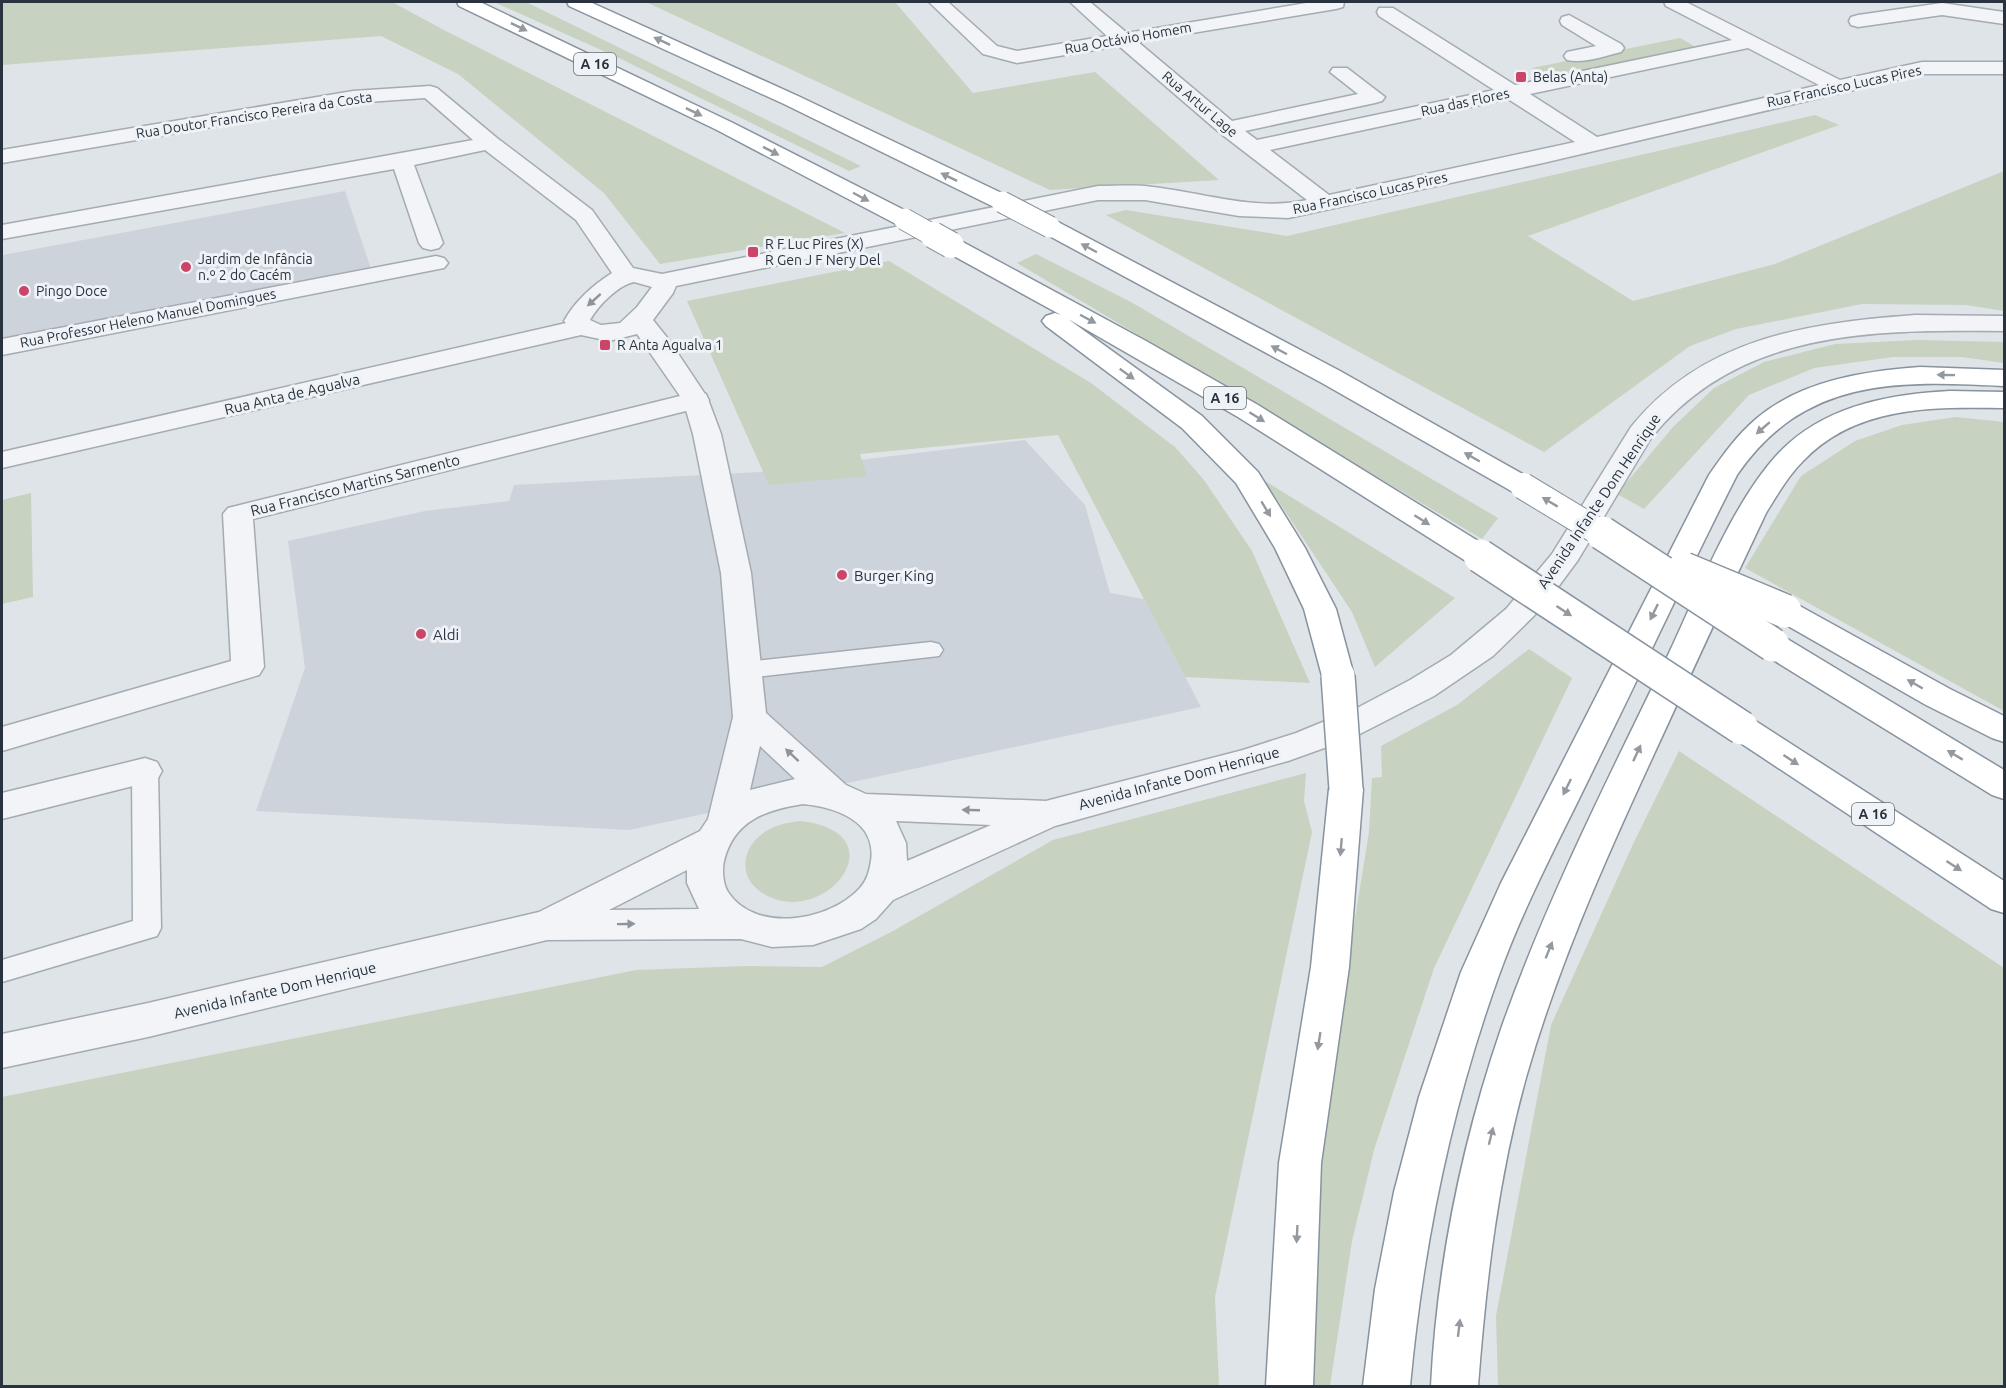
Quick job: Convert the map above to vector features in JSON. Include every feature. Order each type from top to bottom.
[{"type":"highway","name":"A 16","points":[[466,2],[724,126],[904,219],[1137,346],[1480,556],[2004,899]]},
{"type":"highway","points":[[576,2],[791,100],[1002,202],[1331,377],[1613,540],[1773,645],[2004,786]]},
{"type":"highway","points":[[957,249],[1191,422],[1248,478],[1290,548],[1320,609],[1338,676],[1346,789],[1330,967],[1300,1163],[1289,1386]]},
{"type":"highway","points":[[1386,1386],[1401,1258],[1419,1175],[1469,1002],[1500,922],[1723,475],[1742,447],[1784,410],[1813,396],[1842,386],[1886,377],[1928,375],[2004,378]]},
{"type":"highway","points":[[1454,1386],[1470,1247],[1485,1164],[1506,1075],[1542,968],[1578,878],[1751,513],[1775,476],[1800,448],[1841,422],[1868,410],[1914,400],[1966,398],[2004,400]]},
{"type":"highway","points":[[1613,540],[1785,611],[1938,697],[2004,730]]},
{"type":"street","name":"Rua Octávio Homem","points":[[938,2],[990,50],[1017,57],[1336,2],[1371,11],[1484,74],[1593,144]]},
{"type":"street","name":"Rua Artur Lage","points":[[1079,2],[1228,128],[1324,202]]},
{"type":"street","points":[[1673,2],[1837,86]]},
{"type":"street","points":[[1371,11],[1397,9],[1408,3]]},
{"type":"street","points":[[1858,21],[1942,9],[2004,18]]},
{"type":"street","points":[[1560,59],[1614,48],[1569,21]]},
{"type":"street","name":"Rua das Flores","points":[[1252,147],[1749,42]]},
{"type":"street","name":"Rua Francisco Lucas Pires","points":[[662,281],[1098,193],[1145,193],[1239,209],[1288,211],[1922,68],[2004,68]]},
{"type":"street","points":[[1484,74],[1506,69]]},
{"type":"street","points":[[1228,128],[1375,97],[1340,72]]},
{"type":"street","name":"Rua Doutor Francisco Pereira da Costa","points":[[2,156],[353,97],[430,92],[489,143],[584,215],[626,276]]},
{"type":"street","points":[[2,232],[402,161],[489,143]]},
{"type":"street","name":"Rua Professor Heleno Manuel Domingues","points":[[2,347],[434,253],[402,161]]},
{"type":"street","points":[[642,275],[662,281],[664,287],[661,294],[629,328],[604,333],[582,327],[577,321],[580,313],[614,282],[626,276],[642,275]]},
{"type":"street","points":[[638,318],[660,345],[696,400],[707,434],[726,518],[735,573],[750,717],[718,832],[704,863],[706,886],[719,907],[741,924],[770,933],[802,933],[834,926],[861,910],[880,890],[890,867],[889,843],[878,821],[847,800],[750,717]]},
{"type":"street","name":"Avenida Infante Dom Henrique","points":[[880,890],[1050,813],[1241,764],[1317,738],[1398,702],[1471,657],[1513,622],[1550,579],[1613,477],[1656,414],[1679,391],[1712,370],[1776,344],[1822,333],[1923,322],[2004,324]]},
{"type":"street","name":"Rua Anta de Agualva","points":[[2,460],[582,327]]},
{"type":"street","name":"Rua Francisco Martins Sarmento","points":[[2,739],[248,667],[238,514],[696,400]]},
{"type":"street","points":[[2,806],[145,771]]},
{"type":"street","points":[[718,832],[746,806],[773,796],[803,791],[847,800]]},
{"type":"street","name":"Avenida Infante Dom Henrique","points":[[847,800],[1050,813]]},
{"type":"street","name":"Avenida Infante Dom Henrique","points":[[546,925],[718,832]]},
{"type":"street","name":"Avenida Infante Dom Henrique","points":[[2,1051],[148,1020],[546,925],[741,924]]},
{"type":"lane","points":[[746,670],[931,650]]},
{"type":"lane","points":[[2,970],[147,928],[145,771]]},
{"type":"shaded area","name":"Jardim de Infância n.º 2 do Cacém","points":[[345,191],[371,269],[2,343],[3,255]]},
{"type":"shaded area","points":[[1025,440],[1085,505],[1110,593],[1144,599],[1201,707],[629,830],[256,811],[305,668],[288,541],[425,511],[509,501],[514,485],[760,472]]},
{"type":"green space","points":[[2,2],[392,2],[845,233],[660,264],[604,193],[458,74],[381,36],[2,65]]},
{"type":"green space","points":[[494,2],[526,2],[861,166],[849,171],[619,58]]},
{"type":"green space","points":[[646,2],[895,2],[973,93],[1095,72],[1219,180],[1050,190]]},
{"type":"green space","points":[[1680,38],[1699,49],[1549,79],[1532,68]]},
{"type":"green space","points":[[1815,115],[1839,125],[1528,236],[1633,301],[1775,264],[2004,171],[2004,311],[1966,305],[1862,304],[1736,329],[1690,346],[1544,452],[1106,215],[1126,210],[1287,236]]},
{"type":"green space","points":[[1036,254],[1131,302],[1498,518],[1482,539],[1017,263]]},
{"type":"green space","points":[[889,261],[1091,383],[1175,447],[1204,480],[1252,551],[1310,683],[1185,677],[1058,435],[860,454],[867,476],[769,485],[687,301]]},
{"type":"green space","points":[[1918,340],[2004,342],[2004,363],[1962,357],[1893,357],[1814,368],[1749,395],[1644,509],[1617,494],[1673,427],[1714,388],[1764,362],[1835,344]]},
{"type":"green space","points":[[1956,417],[2004,422],[2004,711],[1745,568],[1801,476],[1855,441],[1902,425]]},
{"type":"green space","points":[[1265,481],[1455,598],[1375,667],[1352,612]]},
{"type":"green space","points":[[31,493],[33,597],[2,604],[2,500]]},
{"type":"green space","points":[[1529,649],[1572,678],[1434,968],[1374,1150],[1352,1241],[1330,1386],[1306,1386],[1305,1332],[1328,1085],[1369,832],[1372,778],[1382,777],[1381,746],[1457,705]]},
{"type":"green space","points":[[1679,751],[2004,968],[2004,1386],[1498,1386],[1496,1316],[1551,1025],[1634,842]]},
{"type":"green space","points":[[1306,773],[1304,801],[1312,832],[1215,1297],[1219,1386],[2,1386],[2,1097],[636,970],[747,966],[822,967],[893,931],[1053,840]]},
{"type":"green space","points":[[801,821],[831,829],[846,843],[849,859],[843,876],[829,890],[810,899],[787,902],[764,894],[755,887],[746,870],[746,860],[748,851],[761,835],[778,826]]},
{"type":"place","name":"Belas (Anta)","points":[[1521,77]]},
{"type":"place","name":"R F Luc Pires (X) R Gen J F Nery Del","points":[[753,252]]},
{"type":"place","name":"Jardim de Infância n.º 2 do Cacém","points":[[186,267]]},
{"type":"place","name":"Pingo Doce","points":[[24,291]]},
{"type":"place","name":"R Anta Agualva 1","points":[[605,345]]},
{"type":"place","name":"Burger King","points":[[842,575]]},
{"type":"place","name":"Aldi","points":[[421,634]]}]
